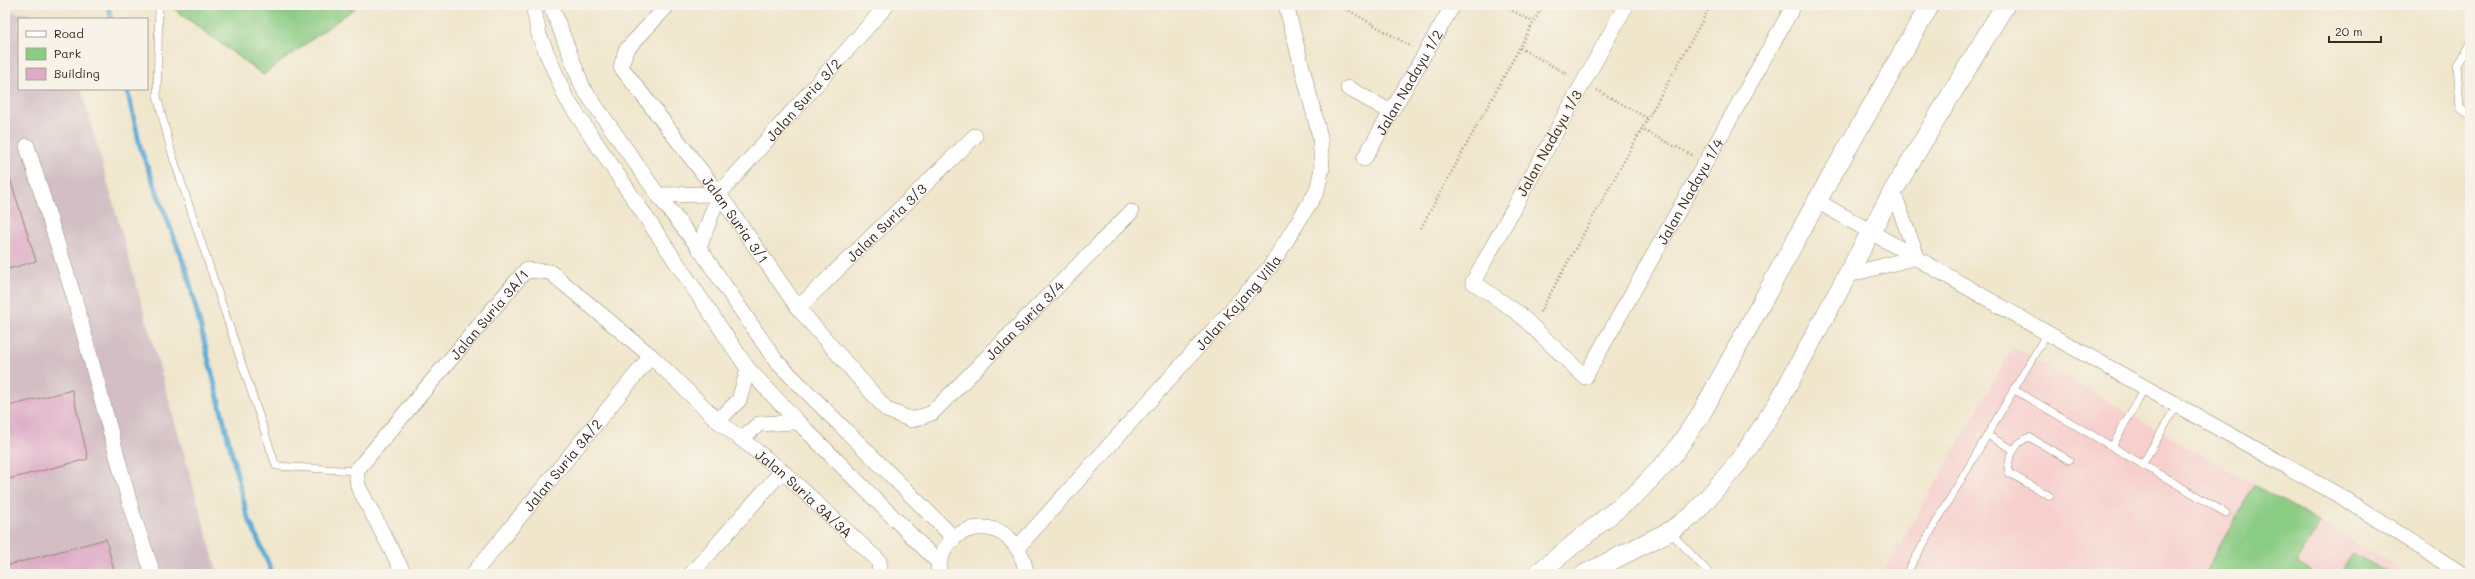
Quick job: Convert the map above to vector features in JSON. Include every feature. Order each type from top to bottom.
[{"type":"street","points":[[534,5],[539,35],[566,98],[748,369],[938,568],[944,549],[954,538],[966,531],[981,528],[1002,533],[1018,547],[1024,560],[1026,574]]},
{"type":"street","points":[[551,5],[583,88],[658,195],[699,248],[776,361],[954,538]]},
{"type":"street","name":"Jalan Suria 3/1","points":[[668,5],[626,50],[621,67],[719,194],[798,308],[887,410],[912,420]]},
{"type":"street","name":"Jalan Suria 3/2","points":[[699,248],[719,194],[887,5]]},
{"type":"street","name":"Jalan Kajang Villa","points":[[1018,547],[1270,267],[1317,191],[1322,168],[1320,137],[1286,5]]},
{"type":"street","name":"Jalan Nadayu 1/2","points":[[1364,159],[1453,5]]},
{"type":"street","name":"Jalan Nadayu 1/3","points":[[1533,325],[1472,282],[1626,5]]},
{"type":"street","name":"Jalan Nadayu 1/4","points":[[1533,325],[1585,377],[1794,5]]},
{"type":"street","points":[[1537,574],[1637,493],[1672,456],[1700,414],[1818,201],[1930,5]]},
{"type":"street","points":[[1586,574],[1670,531],[1692,516],[1739,462],[1778,403],[1848,275],[1870,231],[2005,5]]},
{"type":"street","points":[[1348,88],[1391,112]]},
{"type":"street","name":"Jalan Suria 3/3","points":[[798,308],[975,136]]},
{"type":"street","points":[[27,146],[74,297],[133,515],[153,574]]},
{"type":"street","points":[[1893,191],[1917,257]]},
{"type":"street","points":[[658,195],[719,194]]},
{"type":"street","points":[[1818,201],[2047,333],[2342,497],[2462,574]]},
{"type":"street","name":"Jalan Suria 3/4","points":[[912,420],[932,413],[1131,212]]},
{"type":"street","points":[[1848,275],[1917,257]]},
{"type":"street","name":"Jalan Suria 3A/1","points":[[356,471],[526,270],[550,272],[651,356],[718,421]]},
{"type":"street","name":"Jalan Suria 3A/2","points":[[473,574],[651,356]]},
{"type":"street","points":[[718,421],[739,400],[748,369]]},
{"type":"street","name":"Jalan Suria 3A/3A","points":[[718,421],[782,471],[879,561],[880,574]]},
{"type":"street","points":[[741,439],[759,424],[798,422]]},
{"type":"street","points":[[356,471],[358,486],[404,574]]},
{"type":"street","points":[[691,574],[782,471]]},
{"type":"lane","points":[[159,5],[158,96],[172,154],[276,466],[356,471]]},
{"type":"lane","points":[[2470,43],[2457,65],[2460,108],[2470,116]]},
{"type":"lane","points":[[1906,574],[2047,333]]},
{"type":"lane","points":[[2112,446],[2145,387]]},
{"type":"lane","points":[[2013,389],[2226,513]]},
{"type":"lane","points":[[2142,465],[2177,404]]},
{"type":"lane","points":[[1986,435],[2014,450]]},
{"type":"lane","points":[[2050,496],[2009,473],[2008,464],[2014,450],[2021,440],[2029,437],[2070,460]]},
{"type":"lane","points":[[1670,531],[1710,574]]},
{"type":"path","points":[[1339,5],[1425,54]]},
{"type":"path","points":[[1502,5],[1533,22]]},
{"type":"path","points":[[1421,228],[1543,5]]},
{"type":"path","points":[[1533,325],[1711,5]]},
{"type":"path","points":[[1641,129],[1706,162]]},
{"type":"shaded area","points":[[5,11],[61,18],[18,18],[18,90],[81,90],[218,574],[5,574]]},
{"type":"shaded area","points":[[2013,347],[2320,522],[2408,574],[1883,574]]},
{"type":"green space","points":[[173,5],[359,5],[263,75],[173,8]]},
{"type":"green space","points":[[2254,485],[2320,522],[2297,563],[2316,574],[2204,574]]},
{"type":"green space","points":[[2352,553],[2391,574],[2340,574]]},
{"type":"building","points":[[5,172],[8,172],[36,261],[5,270]]},
{"type":"building","points":[[72,390],[88,459],[5,480],[5,407]]},
{"type":"building","points":[[106,539],[115,574],[5,574],[5,566]]},
{"type":"waterway","points":[[108,5],[111,18]]},
{"type":"waterway","points":[[127,90],[141,150],[187,272],[247,515],[273,574]]}]
